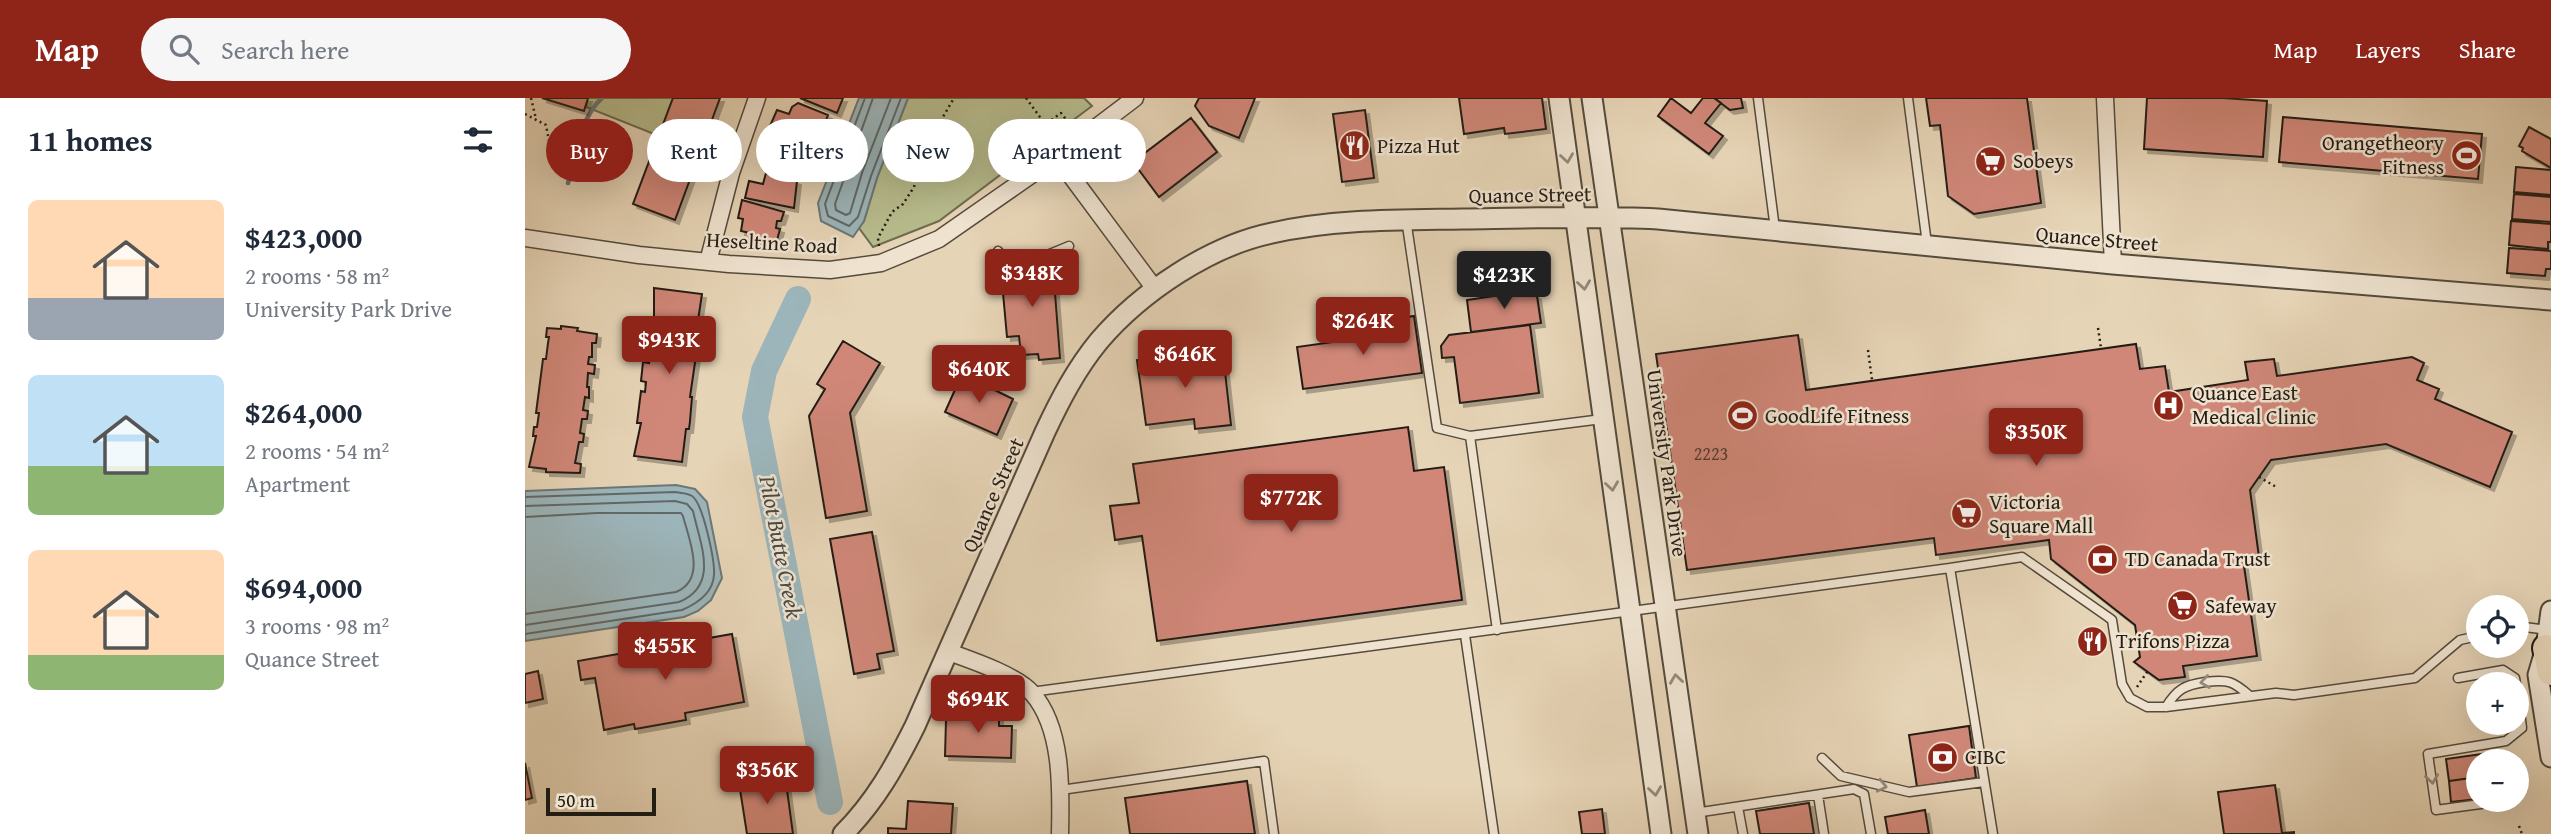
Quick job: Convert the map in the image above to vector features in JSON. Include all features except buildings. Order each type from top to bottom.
[{"type":"street","points":[[708,262],[731,173],[757,98]]},
{"type":"street","name":"Heseltine Road","points":[[1107,119],[1135,98]]},
{"type":"street","points":[[1559,98],[1661,834]]},
{"type":"street","name":"University Park Drive","points":[[1592,98],[1698,834]]},
{"type":"street","points":[[2105,98],[2113,264]]},
{"type":"street","name":"Heseltine Road","points":[[525,237],[639,255],[830,270],[881,263],[939,239],[1021,182]]},
{"type":"street","points":[[1070,182],[1155,289]]},
{"type":"street","name":"Quance Street","points":[[843,834],[875,798],[892,772],[949,652],[1064,392],[1099,341],[1155,289],[1199,262],[1236,244],[1269,233],[1308,226],[1406,219],[1608,217],[1775,229],[2113,264],[2551,300]]},
{"type":"street","points":[[2549,640],[2538,675],[2551,757]]},
{"type":"street","points":[[949,652],[989,666],[1031,692],[1046,717],[1056,748],[1061,790],[1060,834]]},
{"type":"lane","points":[[1758,98],[1775,229]]},
{"type":"lane","points":[[1909,98],[1928,246]]},
{"type":"lane","points":[[1406,219],[1437,428],[1470,436],[1602,419]]},
{"type":"lane","points":[[1022,261],[1035,260],[1069,246]]},
{"type":"lane","points":[[998,251],[1010,262]]},
{"type":"lane","points":[[1470,436],[1497,630]]},
{"type":"lane","points":[[1031,692],[2022,558],[2112,621],[2122,684],[2130,698],[2147,707],[2276,693],[2294,695],[2415,678],[2460,640],[2466,639]]},
{"type":"lane","points":[[1950,568],[1993,834]]},
{"type":"lane","points":[[2529,631],[2549,640]]},
{"type":"lane","points":[[1465,635],[1494,834]]},
{"type":"lane","points":[[2458,678],[2466,677]]},
{"type":"lane","points":[[2166,707],[2176,692],[2186,685],[2223,679],[2237,684],[2250,696]]},
{"type":"lane","points":[[2466,806],[2436,810],[2428,754],[2506,741],[2513,735]]},
{"type":"lane","points":[[1822,758],[1841,776],[1909,792],[1984,782]]},
{"type":"lane","points":[[1061,790],[1264,761],[1274,834]]},
{"type":"lane","points":[[1695,813],[1854,789],[1864,794],[1871,834]]},
{"type":"lane","points":[[1818,795],[1824,834]]},
{"type":"lane","points":[[1738,807],[1742,834]]},
{"type":"path","points":[[531,98],[536,120]]},
{"type":"path","points":[[881,263],[878,238],[892,212],[904,204],[913,187],[926,146],[954,98]]},
{"type":"path","points":[[1026,98],[1041,119]]},
{"type":"path","points":[[1052,119],[1061,113],[1066,119]]},
{"type":"path","points":[[525,114],[546,125]]},
{"type":"path","points":[[2098,328],[2101,348]]},
{"type":"path","points":[[1868,349],[1872,380]]},
{"type":"path","points":[[2259,477],[2278,488]]},
{"type":"path","points":[[2130,698],[2147,672]]},
{"type":"path","points":[[2519,826],[2522,834]]},
{"type":"green space","points":[[588,98],[673,98],[665,119],[647,119],[647,131],[633,126],[633,119],[616,119],[586,107]]},
{"type":"green space","points":[[908,98],[1084,98],[1092,106],[1075,119],[988,119],[988,182],[991,182],[939,221],[873,247],[859,228],[864,221],[882,165],[882,182],[974,182],[974,119],[900,119]]},
{"type":"water","points":[[859,98],[908,98],[900,119],[882,119],[882,165],[864,221],[853,237],[821,221],[818,203],[826,182],[868,182],[868,119],[851,119]]},
{"type":"water","points":[[676,485],[695,489],[707,502],[722,578],[711,600],[698,611],[684,617],[525,641],[525,491]]},
{"type":"waterway","points":[[568,183],[584,126],[602,98]]},
{"type":"waterway","name":"Pilot Butte Creek","points":[[798,299],[764,371],[755,417],[830,802]]},
{"type":"place","name":"Pizza Hut","points":[[1354,146]]},
{"type":"place","name":"Orangetheory Fitness","points":[[2467,155]]},
{"type":"place","name":"Sobeys","points":[[1990,161]]},
{"type":"place","name":"Quance East Medical Clinic","points":[[2169,405]]},
{"type":"place","name":"GoodLife Fitness","points":[[1742,416]]},
{"type":"place","name":"Victoria Square Mall","points":[[1966,514]]},
{"type":"place","name":"TD Canada Trust","points":[[2102,559]]},
{"type":"place","name":"Safeway","points":[[2182,606]]},
{"type":"place","name":"Trifons Pizza","points":[[2093,641]]},
{"type":"place","name":"CIBC","points":[[1942,757]]}]
